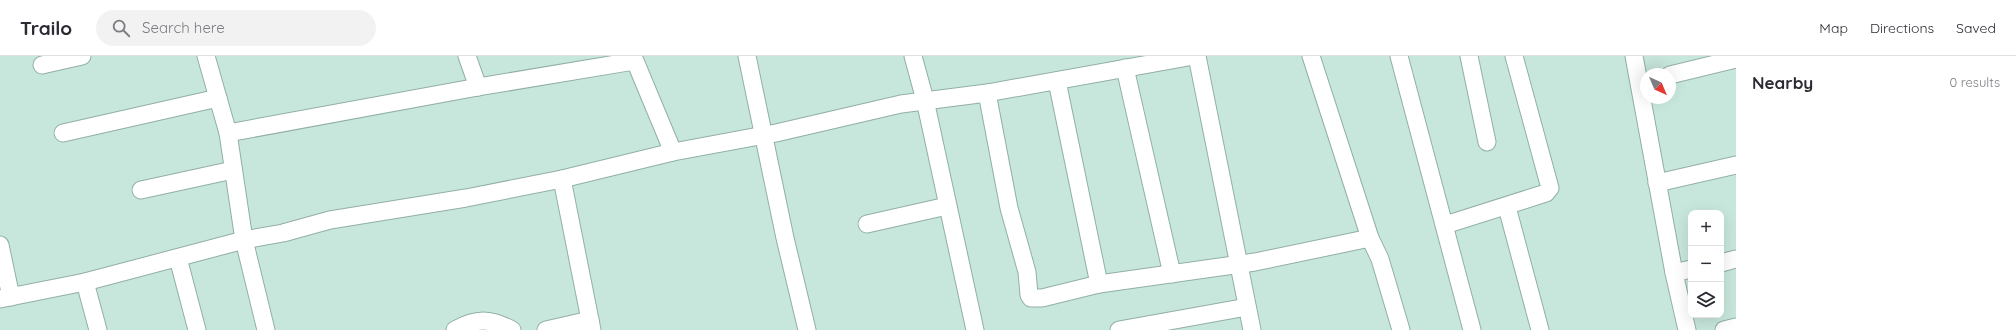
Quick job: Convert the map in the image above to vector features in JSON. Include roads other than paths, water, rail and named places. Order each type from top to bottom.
[{"type":"street","points":[[42,65],[82,56]]},
{"type":"street","points":[[206,56],[228,133],[244,240],[266,330]]},
{"type":"street","points":[[467,56],[478,87]]},
{"type":"street","points":[[747,56],[763,136],[808,330]]},
{"type":"street","points":[[913,56],[925,100],[975,330]]},
{"type":"street","points":[[0,245],[6,298],[85,282],[244,240],[283,233],[330,220],[466,198],[562,179],[673,152],[763,136],[901,104],[987,93],[1195,56],[1240,264],[1252,330]]},
{"type":"street","points":[[1311,56],[1370,238],[1380,259],[1391,291],[1400,330]]},
{"type":"street","points":[[1399,56],[1472,330]]},
{"type":"street","points":[[1469,56],[1487,142]]},
{"type":"street","points":[[1445,225],[1507,207],[1546,193],[1550,188],[1514,56]]},
{"type":"street","points":[[1634,56],[1640,75]]},
{"type":"street","points":[[228,133],[634,58],[673,152]]},
{"type":"street","points":[[1676,74],[1736,59]]},
{"type":"street","points":[[1124,68],[1172,274]]},
{"type":"street","points":[[1057,81],[1099,284]]},
{"type":"street","points":[[987,93],[1009,208],[1027,272],[1029,295],[1031,298],[1036,299],[1099,284],[1255,262],[1370,238]]},
{"type":"street","points":[[63,133],[218,98]]},
{"type":"street","points":[[1645,104],[1657,183],[1674,273],[1687,330]]},
{"type":"street","points":[[1657,183],[1736,165]]},
{"type":"street","points":[[141,190],[233,170]]},
{"type":"street","points":[[546,330],[591,325],[562,179]]},
{"type":"street","points":[[867,224],[947,206]]},
{"type":"street","points":[[1507,207],[1540,330]]},
{"type":"street","points":[[178,258],[197,330]]},
{"type":"street","points":[[1724,262],[1736,259]]},
{"type":"street","points":[[1674,273],[1688,271]]},
{"type":"street","points":[[85,282],[98,330]]},
{"type":"street","points":[[1119,330],[1247,307]]},
{"type":"street","points":[[454,330],[483,320],[496,321],[512,330]]},
{"type":"street","points":[[1724,330],[1736,327]]}]
